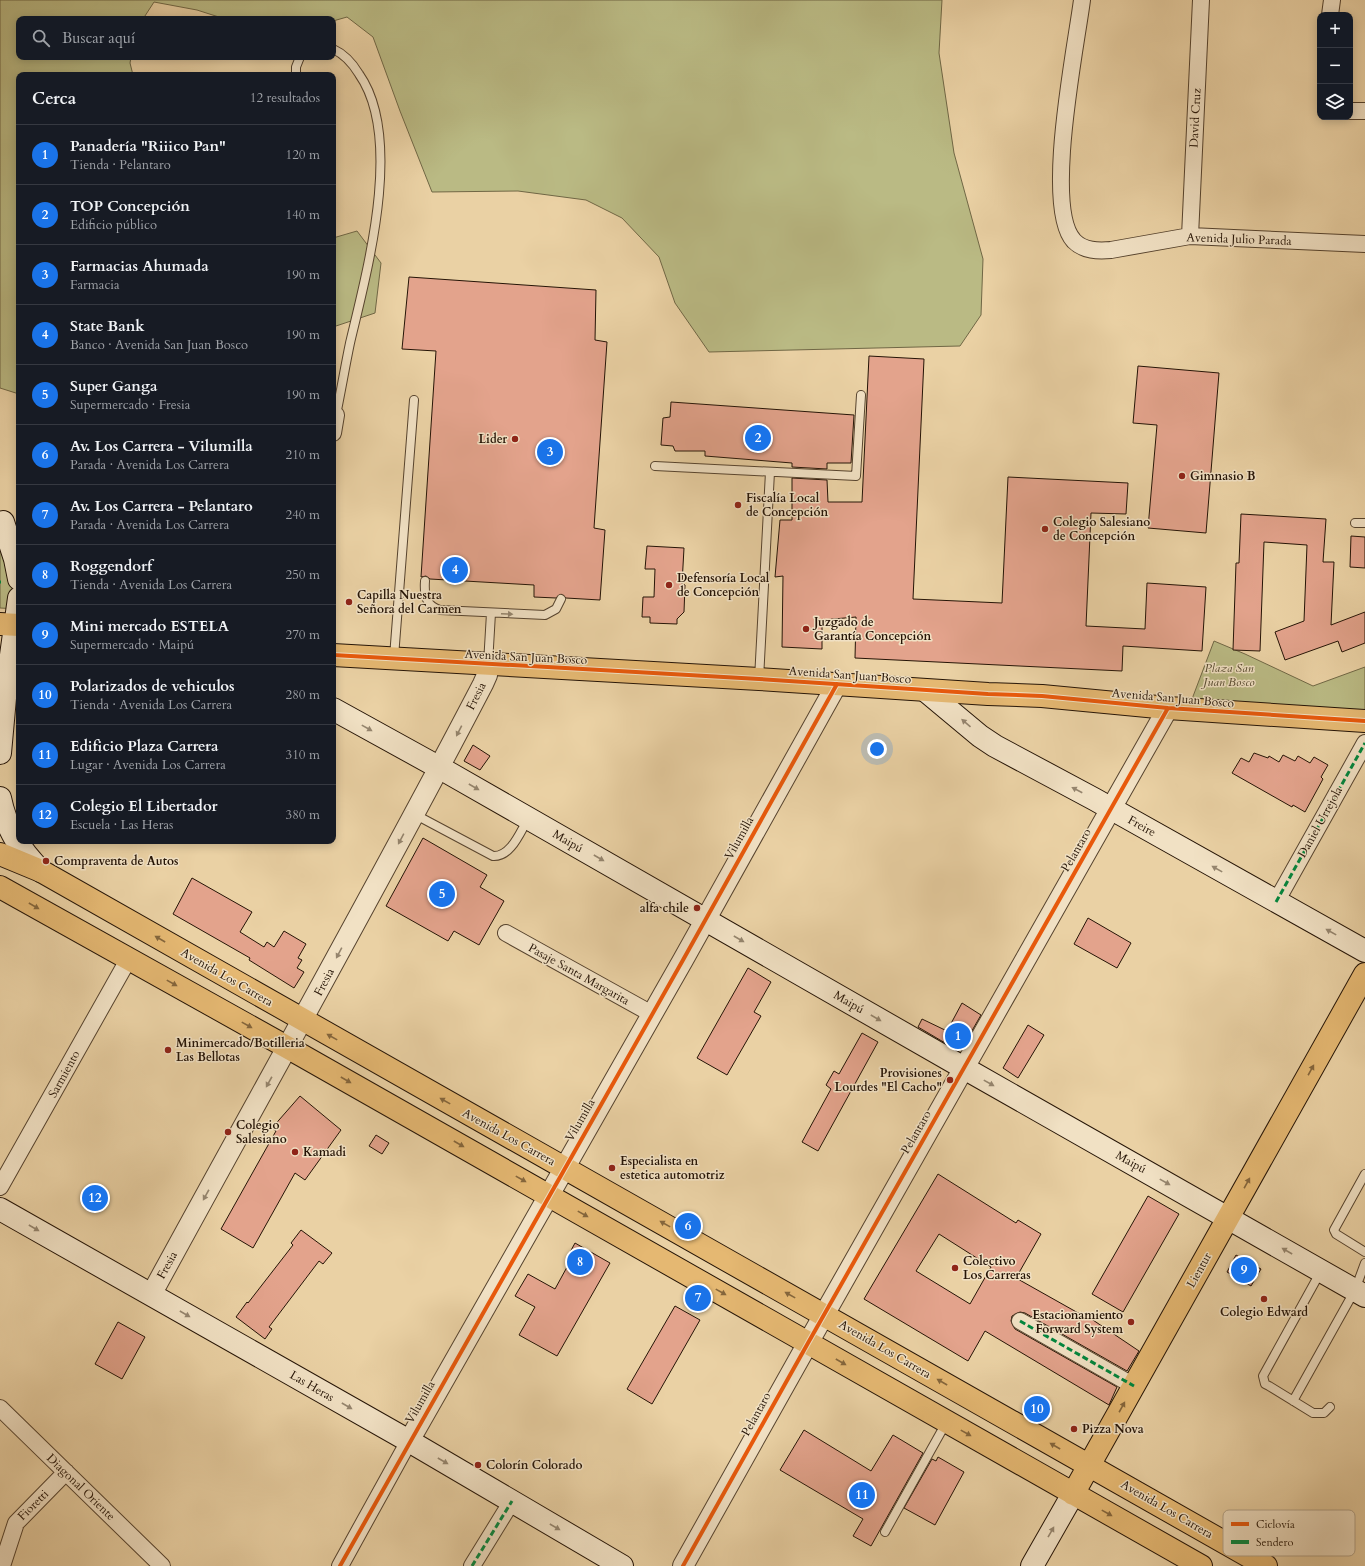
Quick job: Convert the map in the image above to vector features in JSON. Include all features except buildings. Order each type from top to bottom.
[{"type":"main road","points":[[7,525],[16,564]]},
{"type":"main road","points":[[0,753],[4,681],[16,612]]},
{"type":"main road","name":"Avenida San Juan Bosco","points":[[336,656],[759,679],[926,691],[1042,696],[1168,708],[1365,721]]},
{"type":"main road","name":"Freire","points":[[926,691],[980,736],[995,746],[1365,951]]},
{"type":"main road","name":"Maipú","points":[[336,711],[706,919],[964,1068],[1360,1293]]},
{"type":"main road","points":[[0,798],[7,824],[16,841]]},
{"type":"main road","points":[[0,842],[34,864]]},
{"type":"main road","points":[[19,844],[34,864]]},
{"type":"main road","name":"Avenida Los Carrera","points":[[0,854],[34,864],[303,1021],[824,1314],[1223,1541]]},
{"type":"main road","points":[[0,887],[128,960],[288,1047],[808,1342],[947,1423],[1201,1566]]},
{"type":"main road","name":"Lientur","points":[[1032,1566],[1365,974]]},
{"type":"main road","name":"Las Heras","points":[[0,1209],[409,1441],[622,1566]]},
{"type":"main road","name":"Avenida Los Carrera","points":[[1248,1556],[1266,1566]]},
{"type":"street","name":"Avenida Julio Parada","points":[[1082,0],[1060,162],[1062,208],[1073,240],[1080,246],[1099,251],[1190,236],[1365,244]]},
{"type":"street","name":"David Cruz","points":[[1190,236],[1201,0]]},
{"type":"street","points":[[1330,12],[1332,0]]},
{"type":"street","points":[[1353,111],[1365,111]]},
{"type":"street","name":"Fresia","points":[[151,1295],[303,1021],[440,768],[483,684],[487,675],[488,665]]},
{"type":"street","name":"Vilumilla","points":[[340,1566],[409,1441],[706,919],[837,684]]},
{"type":"street","name":"Pelantaro","points":[[683,1566],[808,1342],[1168,708]]},
{"type":"street","name":"Daniel Urrejola","points":[[1276,902],[1365,743]]},
{"type":"street","name":"Pasaje Santa Margarita","points":[[506,933],[652,1014]]},
{"type":"street","name":"Sarmiento","points":[[0,1187],[128,960]]},
{"type":"street","points":[[1020,1321],[1134,1386]]},
{"type":"street","name":"Diagonal Oriente","points":[[0,1408],[162,1566]]},
{"type":"street","name":"Fioretti","points":[[2,1566],[16,1522],[66,1472]]},
{"type":"street","points":[[472,1566],[512,1502]]},
{"type":"lane","points":[[336,50],[353,64],[370,92],[376,107],[380,130],[381,170],[373,237],[336,415]]},
{"type":"lane","points":[[296,72],[299,60]]},
{"type":"lane","points":[[656,466],[856,476],[861,395]]},
{"type":"lane","points":[[394,660],[414,400]]},
{"type":"lane","points":[[759,679],[770,472]]},
{"type":"lane","points":[[1355,523],[1365,523]]},
{"type":"lane","points":[[425,581],[425,597],[436,609],[545,616],[556,609],[561,599]]},
{"type":"lane","points":[[488,665],[491,613]]},
{"type":"lane","points":[[414,814],[493,856],[501,855],[509,850],[528,818]]},
{"type":"lane","points":[[1365,1174],[1334,1230],[1336,1234],[1365,1252]]},
{"type":"lane","points":[[1293,1401],[1360,1293],[1365,1263]]},
{"type":"lane","points":[[1321,1270],[1263,1376],[1265,1384],[1316,1414],[1324,1413],[1330,1407]]},
{"type":"lane","points":[[885,1532],[947,1423]]},
{"type":"green space","points":[[0,0],[942,0],[939,53],[954,153],[983,259],[981,315],[960,346],[709,352],[675,303],[659,257],[622,218],[586,200],[518,191],[432,192],[373,37],[347,17],[336,20],[336,16],[216,16],[197,10],[154,2],[145,16],[16,16],[16,60],[130,60],[132,72],[16,72],[16,393],[0,388]]},
{"type":"green space","points":[[357,231],[381,263],[375,313],[336,326],[336,237]]},
{"type":"green space","points":[[0,536],[16,545],[16,609],[0,608]]},
{"type":"green space","name":"Plaza San Juan Bosco","points":[[1214,641],[1313,686],[1365,667],[1365,715],[1246,702],[1192,699]]},
{"type":"marked path","points":[[1276,902],[1365,743]]},
{"type":"marked path","points":[[1020,1321],[1134,1386]]},
{"type":"marked path","points":[[472,1566],[512,1501]]},
{"type":"cycle path","points":[[336,655],[1042,696],[1168,708],[1365,721]]},
{"type":"cycle path","points":[[340,1566],[683,960],[837,684]]},
{"type":"cycle path","points":[[683,1566],[1168,708]]},
{"type":"place","name":"TOP Concepción","points":[[758,438]]},
{"type":"place","name":"Lider","points":[[515,439]]},
{"type":"place","name":"Farmacias Ahumada","points":[[550,452]]},
{"type":"place","name":"Gimnasio B","points":[[1182,476]]},
{"type":"place","name":"Fiscalía Local de Concepción","points":[[738,505]]},
{"type":"place","name":"Colegio Salesiano de Concepción","points":[[1045,529]]},
{"type":"place","name":"State Bank","points":[[455,570]]},
{"type":"place","name":"Defensoría Local de Concepción","points":[[669,585]]},
{"type":"place","name":"Capilla Nuestra Señora del Carmen","points":[[349,602]]},
{"type":"place","name":"Juzgado de Garantía Concepción","points":[[806,629]]},
{"type":"place","name":"Compraventa de Autos","points":[[46,861]]},
{"type":"place","name":"Super Ganga","points":[[442,894]]},
{"type":"place","name":"alfa chile","points":[[697,908]]},
{"type":"place","name":"Panadería \"Riiico Pan\"","points":[[958,1036]]},
{"type":"place","name":"Minimercado/Botilleria Las Bellotas","points":[[168,1050]]},
{"type":"place","name":"Provisiones Lourdes \"El Cacho\"","points":[[950,1080]]},
{"type":"place","name":"Colegio Salesiano","points":[[228,1132]]},
{"type":"place","name":"Kamadi","points":[[295,1152]]},
{"type":"place","name":"Especialista en estetica automotriz","points":[[612,1168]]},
{"type":"place","name":"Colegio El Libertador","points":[[95,1198]]},
{"type":"place","name":"Av. Los Carrera - Vilumilla","points":[[688,1226]]},
{"type":"place","name":"Roggendorf","points":[[580,1262]]},
{"type":"place","name":"Colectivo Los Carreras","points":[[955,1268]]},
{"type":"place","name":"Mini mercado ESTELA","points":[[1244,1270]]},
{"type":"place","name":"Av. Los Carrera - Pelantaro","points":[[698,1298]]},
{"type":"place","name":"Colegio Edward","points":[[1264,1299]]},
{"type":"place","name":"Estacionamiento Forward System","points":[[1131,1322]]},
{"type":"place","name":"Polarizados de vehiculos","points":[[1037,1409]]},
{"type":"place","name":"Pizza Nova","points":[[1074,1429]]},
{"type":"place","name":"Colorín Colorado","points":[[478,1465]]},
{"type":"place","name":"Edificio Plaza Carrera","points":[[862,1495]]}]
